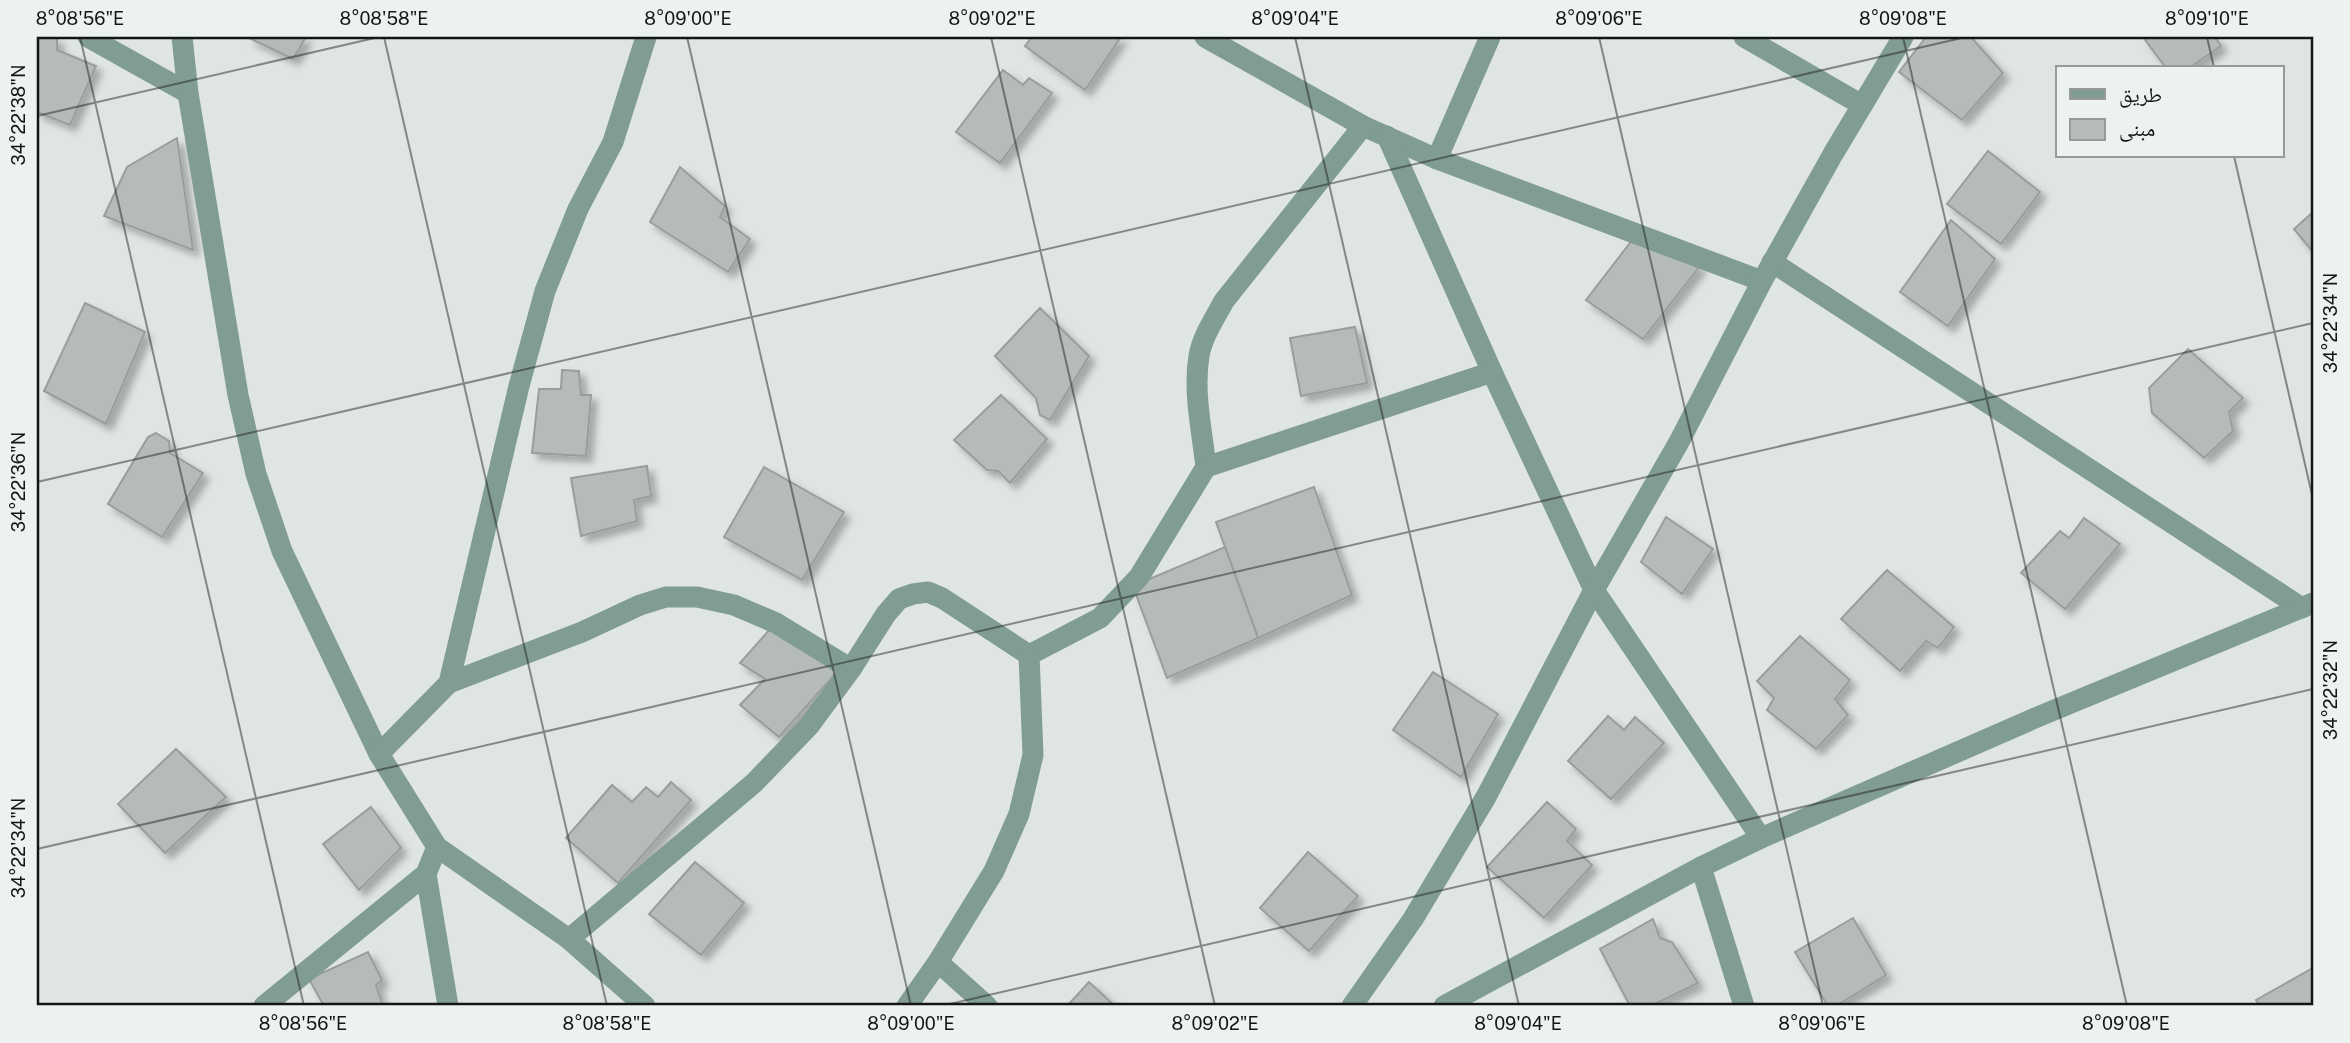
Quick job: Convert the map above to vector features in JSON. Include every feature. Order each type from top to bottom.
[{"type":"street","points":[[88,37],[188,93]]},
{"type":"street","points":[[182,37],[188,93],[237,395],[256,474],[282,551],[379,754],[437,847],[569,939],[645,1006]]},
{"type":"street","points":[[449,683],[519,386],[545,291],[578,209],[613,142],[646,37]]},
{"type":"street","points":[[1205,37],[1363,126],[1437,159],[1762,281]]},
{"type":"street","points":[[1437,159],[1490,37]]},
{"type":"street","points":[[1744,37],[1862,105]]},
{"type":"street","points":[[1352,1006],[1413,919],[1486,797],[1594,590],[1679,442],[1772,262],[1903,37]]},
{"type":"street","points":[[1029,655],[1100,618],[1139,577],[1206,467],[1197,382],[1199,354],[1210,328],[1224,301],[1363,126]]},
{"type":"street","points":[[1387,136],[1492,372],[1594,590],[1760,838]]},
{"type":"street","points":[[1772,262],[2308,606]]},
{"type":"street","points":[[1206,467],[1492,372]]},
{"type":"street","points":[[569,939],[754,783],[809,726],[899,599],[928,592],[942,598],[1029,655]]},
{"type":"street","points":[[379,754],[449,683],[582,632],[640,605],[666,597],[697,597],[734,605],[776,623],[851,668]]},
{"type":"street","points":[[1444,1006],[1760,838],[2035,718],[2308,606]]},
{"type":"street","points":[[907,1006],[938,962],[994,871],[1019,814],[1033,755],[1029,655]]},
{"type":"street","points":[[264,1006],[426,874],[437,847]]},
{"type":"street","points":[[1701,867],[1744,1006]]},
{"type":"street","points":[[426,874],[448,1006]]},
{"type":"street","points":[[938,962],[986,1006]]},
{"type":"building","points":[[37,37],[57,38],[57,50],[96,66],[70,125],[37,112]]},
{"type":"building","points":[[247,37],[306,37],[293,59]]},
{"type":"building","points":[[1032,37],[1121,37],[1085,90],[1025,46]]},
{"type":"building","points":[[1926,37],[1971,37],[2003,73],[1962,120],[1899,72]]},
{"type":"building","points":[[2143,37],[2215,37],[2221,46],[2192,66],[2165,66]]},
{"type":"building","points":[[1003,70],[1023,85],[1029,78],[1052,93],[1000,163],[956,132]]},
{"type":"building","points":[[177,138],[193,250],[104,216],[127,167]]},
{"type":"building","points":[[1988,151],[2040,192],[2001,244],[1947,204]]},
{"type":"building","points":[[680,167],[725,206],[720,217],[750,239],[728,272],[650,222]]},
{"type":"building","points":[[2313,212],[2313,252],[2294,229]]},
{"type":"building","points":[[1951,220],[1995,259],[1948,326],[1900,292]]},
{"type":"building","points":[[1633,239],[1700,266],[1643,339],[1586,300]]},
{"type":"building","points":[[85,303],[145,332],[106,424],[44,391]]},
{"type":"building","points":[[1040,308],[1089,356],[1050,420],[1040,415],[1036,398],[995,356]]},
{"type":"building","points":[[1355,327],[1367,383],[1301,396],[1290,338]]},
{"type":"building","points":[[2188,349],[2243,398],[2229,412],[2233,431],[2204,458],[2152,413],[2149,388]]},
{"type":"building","points":[[562,370],[579,371],[581,395],[591,395],[586,456],[532,453],[539,389],[561,389]]},
{"type":"building","points":[[1001,395],[1047,439],[1010,483],[998,471],[987,470],[954,440]]},
{"type":"building","points":[[156,433],[169,441],[170,453],[203,473],[162,537],[108,504],[148,437]]},
{"type":"building","points":[[647,466],[651,496],[634,500],[637,521],[581,536],[571,478]]},
{"type":"building","points":[[764,467],[844,512],[802,580],[724,537]]},
{"type":"building","points":[[1314,487],[1352,595],[1258,638],[1216,522]]},
{"type":"building","points":[[1666,517],[1713,549],[1682,594],[1641,562]]},
{"type":"building","points":[[2084,518],[2120,544],[2065,609],[2021,573],[2060,531],[2069,538]]},
{"type":"building","points":[[1225,547],[1258,638],[1167,678],[1134,589],[1142,582]]},
{"type":"building","points":[[1887,570],[1954,627],[1938,648],[1926,641],[1900,671],[1841,619]]},
{"type":"building","points":[[770,629],[837,672],[779,737],[740,705],[765,679],[740,663]]},
{"type":"building","points":[[1800,636],[1850,680],[1835,699],[1848,715],[1816,749],[1767,710],[1774,698],[1757,681]]},
{"type":"building","points":[[1433,672],[1498,714],[1461,777],[1393,730]]},
{"type":"building","points":[[1608,716],[1624,730],[1635,717],[1664,743],[1611,799],[1568,761]]},
{"type":"building","points":[[176,749],[226,797],[165,853],[118,804]]},
{"type":"building","points":[[671,782],[691,800],[618,883],[566,838],[612,785],[632,802],[646,787],[658,797]]},
{"type":"building","points":[[1547,802],[1576,829],[1567,841],[1592,865],[1544,918],[1487,867]]},
{"type":"building","points":[[371,807],[401,848],[359,890],[323,844]]},
{"type":"building","points":[[1308,852],[1358,896],[1309,951],[1260,908]]},
{"type":"building","points":[[695,862],[744,903],[701,955],[649,914]]},
{"type":"building","points":[[1853,918],[1886,975],[1836,1006],[1828,1006],[1795,952]]},
{"type":"building","points":[[1653,919],[1660,938],[1672,942],[1698,983],[1651,1006],[1630,1006],[1600,949]]},
{"type":"building","points":[[368,952],[382,980],[376,985],[383,1006],[324,1006],[309,979]]},
{"type":"building","points":[[2313,968],[2313,1006],[2260,1006],[2256,1000]]},
{"type":"building","points":[[1089,982],[1115,1006],[1067,1006]]}]
